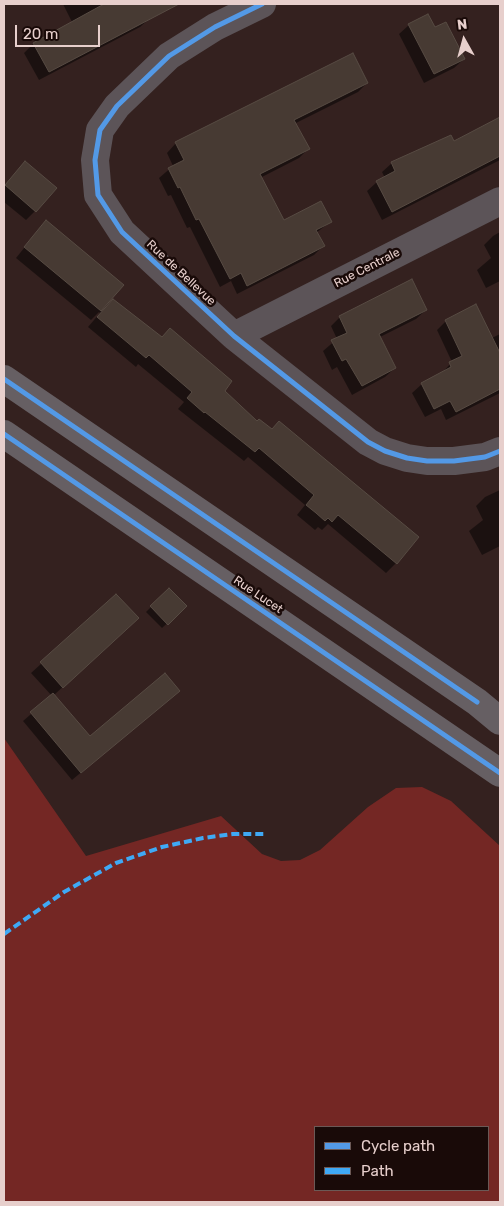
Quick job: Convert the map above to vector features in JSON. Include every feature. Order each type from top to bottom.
[{"type":"main road","points":[[4,379],[477,702],[500,721]]},
{"type":"main road","name":"Rue Lucet","points":[[4,434],[500,773]]},
{"type":"street","name":"Rue de Bellevue","points":[[262,4],[215,27],[169,56],[117,106],[100,130],[94,160],[98,195],[122,232],[234,336],[368,442],[385,451],[428,461],[454,461],[485,456],[500,451]]},
{"type":"street","name":"Rue Centrale","points":[[234,336],[500,201]]},
{"type":"shaded area","points":[[4,738],[86,856],[221,816],[262,854],[281,861],[300,860],[320,850],[368,807],[396,788],[422,787],[451,801],[500,846],[500,1202],[4,1202]]},
{"type":"building","points":[[104,4],[179,4],[49,72],[33,43]]},
{"type":"building","points":[[428,14],[435,27],[446,22],[465,59],[434,74],[408,24]]},
{"type":"building","points":[[353,53],[368,83],[294,120],[310,149],[260,174],[284,220],[321,201],[332,222],[316,230],[325,246],[247,286],[241,273],[230,279],[199,219],[196,220],[180,187],[178,188],[168,168],[184,160],[175,142]]},
{"type":"building","points":[[500,117],[500,156],[392,212],[376,181],[395,171],[391,162],[451,135],[454,141]]},
{"type":"building","points":[[25,161],[57,188],[36,212],[5,185]]},
{"type":"building","points":[[46,220],[124,285],[101,311],[24,247]]},
{"type":"building","points":[[412,279],[427,310],[379,334],[396,368],[362,386],[346,359],[342,361],[331,340],[347,333],[339,316]]},
{"type":"building","points":[[113,299],[162,337],[170,328],[232,381],[225,391],[257,421],[259,419],[272,429],[279,421],[419,537],[397,564],[338,515],[332,522],[328,518],[325,521],[306,505],[314,495],[259,448],[255,452],[204,413],[187,398],[192,392],[149,355],[146,358],[97,317]]},
{"type":"building","points":[[476,304],[500,353],[500,389],[456,412],[450,401],[434,409],[421,383],[451,367],[449,362],[462,356],[445,320]]},
{"type":"building","points":[[169,588],[187,606],[168,625],[150,606]]},
{"type":"building","points":[[116,594],[139,618],[63,688],[40,662]]},
{"type":"building","points":[[165,673],[180,691],[81,773],[30,712],[53,693],[90,736]]},
{"type":"marked path","points":[[4,934],[64,892],[116,863],[162,847],[203,838],[233,834],[265,834]]},
{"type":"cycle path","points":[[262,4],[215,27],[169,56],[117,106],[100,130],[95,160],[98,195],[122,232],[234,336],[368,442],[385,451],[407,458],[427,461],[454,461],[485,457],[500,451]]},
{"type":"cycle path","points":[[4,379],[477,702]]},
{"type":"cycle path","points":[[4,434],[500,773]]}]
